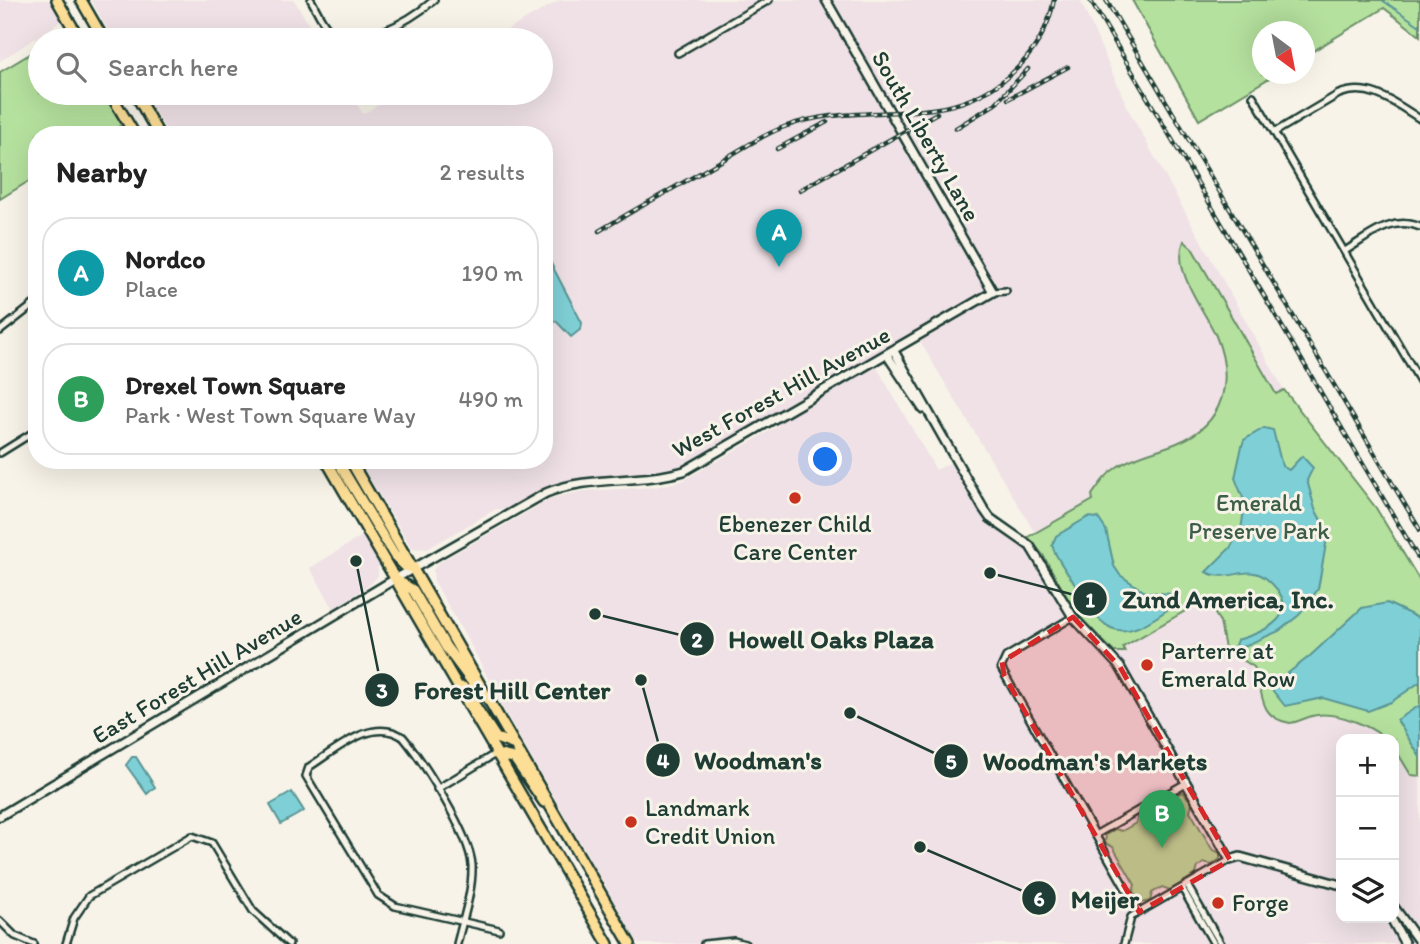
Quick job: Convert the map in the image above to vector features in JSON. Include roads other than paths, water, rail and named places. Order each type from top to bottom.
[{"type":"main road","points":[[57,0],[73,28]]},
{"type":"main road","points":[[81,0],[97,28]]},
{"type":"main road","points":[[117,105],[130,126]]},
{"type":"main road","points":[[142,105],[154,126]]},
{"type":"main road","points":[[331,469],[608,944]]},
{"type":"main road","points":[[342,469],[398,561],[414,568]]},
{"type":"main road","points":[[355,469],[630,944]]},
{"type":"main road","points":[[395,579],[413,590],[458,664],[499,717]]},
{"type":"main road","points":[[444,664],[474,701],[496,738],[515,745]]},
{"type":"main road","points":[[495,754],[514,758],[534,792],[556,817]]},
{"type":"street","points":[[311,0],[328,28]]},
{"type":"street","points":[[395,28],[435,0]]},
{"type":"street","points":[[678,53],[769,0]]},
{"type":"street","name":"South Liberty Lane","points":[[826,0],[993,292]]},
{"type":"street","points":[[1275,132],[1339,94],[1351,91],[1373,92],[1420,119]]},
{"type":"street","points":[[1253,96],[1420,381]]},
{"type":"street","points":[[1345,250],[1385,227],[1406,222],[1420,227]]},
{"type":"street","name":"West Forest Hill Avenue","points":[[414,568],[556,489],[667,476],[684,471],[993,292],[1006,291]]},
{"type":"street","points":[[1,329],[28,309]]},
{"type":"street","points":[[891,353],[913,398],[930,417],[990,518],[1030,546],[1073,617],[1120,667],[1230,860]]},
{"type":"street","points":[[0,453],[28,436]]},
{"type":"street","name":"East Forest Hill Avenue","points":[[0,816],[414,568]]},
{"type":"street","points":[[1073,617],[1006,657],[1001,668],[1139,912]]},
{"type":"street","points":[[457,944],[463,922],[472,871],[470,850],[437,789],[403,737],[383,728],[354,740],[306,771],[326,811],[378,895],[395,906],[463,922],[499,930]]},
{"type":"street","points":[[437,789],[495,754]]},
{"type":"street","points":[[1095,835],[1186,783]]},
{"type":"street","points":[[66,944],[74,918],[89,897],[181,840],[192,836],[203,837],[220,853],[258,917],[289,944]]},
{"type":"street","points":[[1124,944],[1131,917],[1230,860],[1240,857],[1336,884]]},
{"type":"street","points":[[1184,886],[1214,944]]},
{"type":"street","points":[[1184,886],[1221,944]]},
{"type":"street","points":[[1399,914],[1420,943]]},
{"type":"street","points":[[0,921],[15,936],[34,944]]},
{"type":"street","points":[[1394,923],[1405,944]]},
{"type":"street","points":[[10,944],[15,936]]},
{"type":"street","points":[[704,944],[734,941],[746,944]]},
{"type":"water","points":[[553,267],[582,323],[581,329],[571,337],[556,321],[553,322]]},
{"type":"water","points":[[1264,428],[1273,430],[1282,466],[1289,470],[1302,456],[1313,468],[1307,480],[1315,509],[1328,533],[1318,589],[1299,615],[1279,631],[1240,648],[1235,645],[1237,640],[1271,626],[1278,619],[1283,611],[1279,592],[1268,580],[1254,573],[1223,576],[1206,572],[1230,548],[1241,530],[1245,503],[1235,478],[1242,446],[1244,440]]},
{"type":"water","points":[[1088,517],[1098,518],[1106,530],[1114,566],[1120,575],[1145,592],[1172,594],[1176,600],[1174,605],[1156,618],[1127,630],[1116,630],[1105,625],[1085,601],[1052,545],[1056,536]]},
{"type":"water","points":[[1387,603],[1420,619],[1420,682],[1391,702],[1368,711],[1323,698],[1285,706],[1273,691],[1274,684],[1310,656],[1362,608]]},
{"type":"water","points":[[1420,705],[1420,757],[1397,720]]},
{"type":"water","points":[[132,757],[136,757],[155,787],[147,794],[126,765]]},
{"type":"water","points":[[292,792],[304,811],[281,824],[270,805]]},
{"type":"waterway","points":[[1382,0],[1420,26]]},
{"type":"railway","points":[[599,231],[784,127],[839,115],[932,109],[954,105],[974,97],[1011,74],[1026,59],[1048,22],[1054,0]]},
{"type":"railway","points":[[1090,0],[1420,561]]},
{"type":"railway","points":[[1106,0],[1420,530]]},
{"type":"railway","points":[[1008,99],[1068,67]]},
{"type":"railway","points":[[956,128],[995,104],[1028,69]]},
{"type":"railway","points":[[800,190],[937,113]]},
{"type":"railway","points":[[777,149],[827,122]]},
{"type":"place","name":"Nordco","points":[[779,267]]},
{"type":"place","name":"Ebenezer Child Care Center","points":[[795,498]]},
{"type":"place","name":"Forest Hill Center","points":[[356,561]]},
{"type":"place","name":"Zund America, Inc.","points":[[990,573]]},
{"type":"place","name":"Howell Oaks Plaza","points":[[595,614]]},
{"type":"place","name":"Parterre at Emerald Row","points":[[1147,665]]},
{"type":"place","name":"Woodman's","points":[[641,680]]},
{"type":"place","name":"Woodman's Markets","points":[[850,713]]},
{"type":"place","name":"Landmark Credit Union","points":[[631,822]]},
{"type":"place","name":"Meijer","points":[[920,847]]},
{"type":"place","name":"Drexel Town Square","points":[[1162,848]]},
{"type":"place","name":"Forge","points":[[1218,903]]},
{"type":"park label","name":"Emerald Preserve Park","points":[[1259,517]]}]
